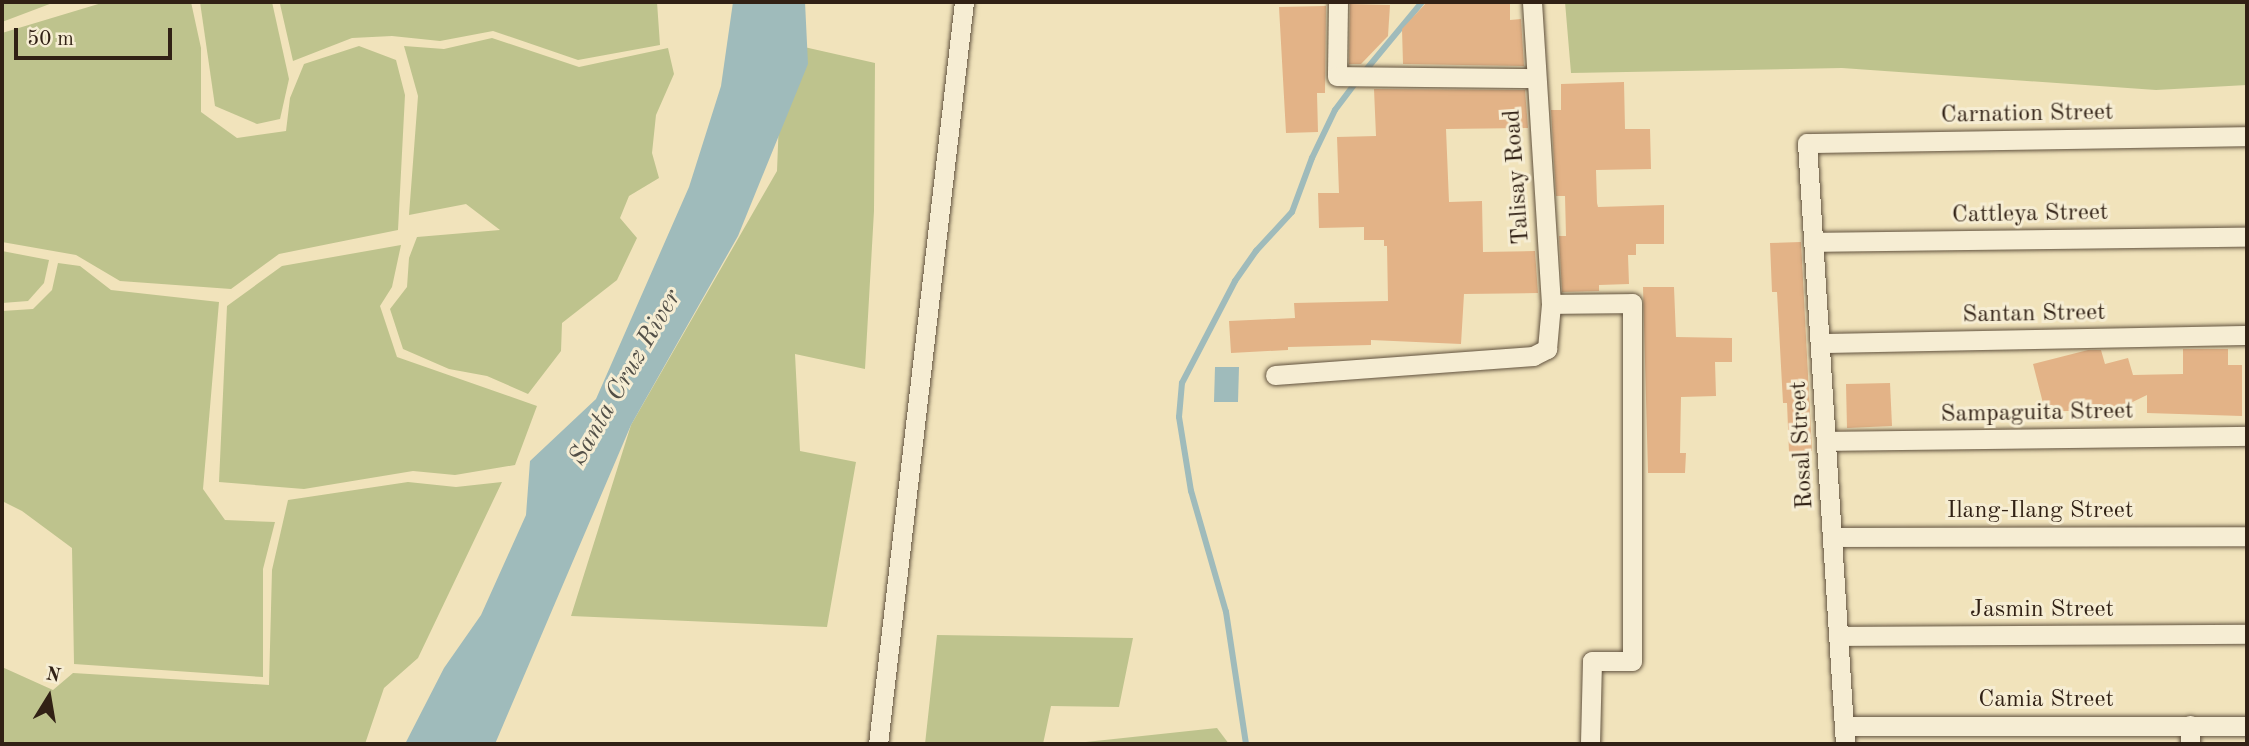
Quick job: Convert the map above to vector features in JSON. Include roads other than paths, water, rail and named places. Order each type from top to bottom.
[{"type":"street","points":[[878,744],[964,2]]},
{"type":"street","points":[[1338,2],[1337,76],[1536,78]]},
{"type":"street","name":"Talisay Road","points":[[1275,374],[1533,356],[1547,349],[1551,304],[1532,2]]},
{"type":"street","name":"Carnation Street","points":[[1807,143],[2247,136]]},
{"type":"street","name":"Rosal Street","points":[[1807,143],[1822,343],[1845,735]]},
{"type":"street","name":"Cattleya Street","points":[[1813,242],[2247,237]]},
{"type":"street","points":[[1551,304],[1632,303],[1632,661],[1592,661],[1590,744]]},
{"type":"street","name":"Santan Street","points":[[1822,343],[2247,335]]},
{"type":"street","name":"Sampaguita Street","points":[[1828,441],[2247,436]]},
{"type":"street","name":"Ilang-Ilang Street","points":[[1833,537],[2247,536]]},
{"type":"street","name":"Jasmin Street","points":[[1838,636],[2247,634]]},
{"type":"street","name":"Camia Street","points":[[1845,735],[2190,735],[2247,726]]},
{"type":"water","name":"Santa Cruz River","points":[[733,2],[805,2],[808,64],[738,236],[631,425],[495,744],[405,744],[444,668],[481,615],[526,515],[530,461],[596,399],[689,187],[721,86]]},
{"type":"water","points":[[1215,367],[1239,367],[1238,402],[1214,402]]},
{"type":"waterway","points":[[1365,71],[1422,2]]},
{"type":"waterway","points":[[1246,744],[1226,612],[1191,491],[1179,417],[1182,383],[1235,281],[1256,251],[1292,212],[1312,158],[1335,110],[1358,80]]}]
